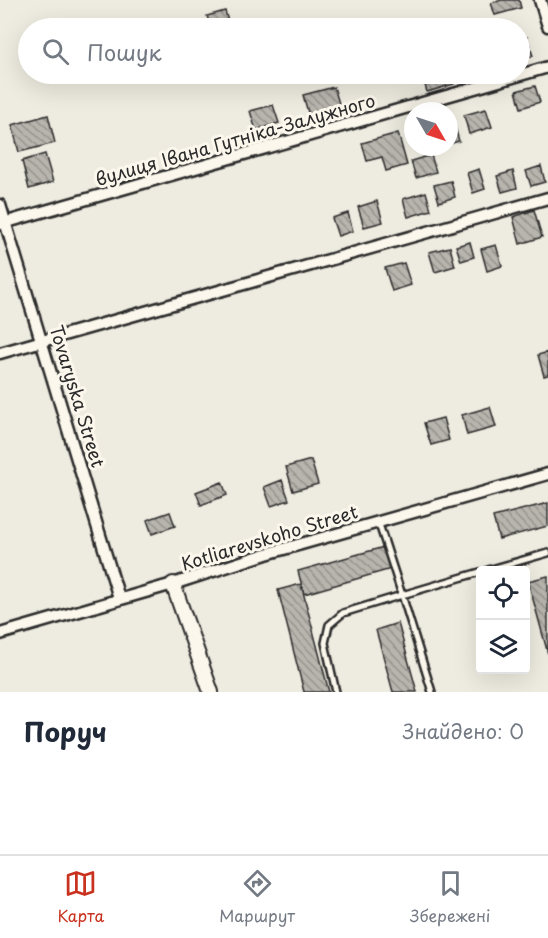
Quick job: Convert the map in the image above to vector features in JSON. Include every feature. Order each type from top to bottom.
[{"type":"street","points":[[540,0],[548,26]]},
{"type":"street","name":"вулиця Івана Гутніка-Залужного","points":[[530,72],[548,67]]},
{"type":"street","name":"вулиця Івана Гутніка-Залужного","points":[[2,223],[488,84]]},
{"type":"street","points":[[0,353],[548,198]]},
{"type":"street","name":"Tovaryska Street","points":[[0,205],[2,223],[42,340],[119,598]]},
{"type":"street","name":"Kotliarevskoho Street","points":[[0,634],[378,521],[548,474]]},
{"type":"street","points":[[173,584],[211,692]]},
{"type":"lane","points":[[378,521],[432,692]]},
{"type":"lane","points":[[502,566],[548,553]]},
{"type":"lane","points":[[336,692],[325,643],[329,625],[343,613],[476,574]]},
{"type":"building","points":[[502,0],[519,0],[521,8],[495,15],[491,3]]},
{"type":"building","points":[[225,11],[227,18],[208,18],[207,16]]},
{"type":"building","points":[[425,84],[454,84],[427,92]]},
{"type":"building","points":[[535,86],[540,102],[521,108],[516,91]]},
{"type":"building","points":[[334,87],[340,107],[309,116],[303,95]]},
{"type":"building","points":[[273,105],[279,123],[256,130],[250,111]]},
{"type":"building","points":[[486,109],[492,127],[469,134],[464,115]]},
{"type":"building","points":[[48,115],[55,143],[19,152],[12,125]]},
{"type":"building","points":[[398,133],[407,165],[386,171],[382,157],[367,161],[362,143]]},
{"type":"building","points":[[45,154],[53,182],[29,189],[22,161]]},
{"type":"building","points":[[431,156],[436,172],[416,178],[411,161]]},
{"type":"building","points":[[541,166],[545,182],[531,186],[526,171]]},
{"type":"building","points":[[479,169],[485,189],[473,193],[467,173]]},
{"type":"building","points":[[513,171],[517,188],[502,192],[497,176]]},
{"type":"building","points":[[451,181],[455,197],[439,202],[434,185]]},
{"type":"building","points":[[426,192],[431,210],[408,217],[403,199]]},
{"type":"building","points":[[377,201],[383,222],[364,227],[358,207]]},
{"type":"building","points":[[534,210],[542,237],[520,244],[513,217]]},
{"type":"building","points":[[348,213],[353,231],[338,236],[332,218]]},
{"type":"building","points":[[470,242],[474,257],[461,261],[456,246]]},
{"type":"building","points":[[496,245],[502,266],[487,271],[481,249]]},
{"type":"building","points":[[450,247],[455,266],[435,272],[429,252]]},
{"type":"building","points":[[404,263],[411,285],[392,291],[385,268]]},
{"type":"building","points":[[548,352],[548,375],[544,376],[538,355]]},
{"type":"building","points":[[490,407],[496,427],[467,435],[462,415]]},
{"type":"building","points":[[443,418],[449,440],[431,445],[424,423]]},
{"type":"building","points":[[311,460],[318,484],[293,491],[286,467]]},
{"type":"building","points":[[282,480],[289,500],[271,506],[264,487]]},
{"type":"building","points":[[222,482],[227,495],[201,505],[196,492]]},
{"type":"building","points":[[548,503],[548,526],[499,539],[493,517]]},
{"type":"building","points":[[170,512],[175,526],[152,534],[147,520]]},
{"type":"building","points":[[384,547],[391,569],[304,594],[298,571]]},
{"type":"building","points":[[548,576],[548,654],[530,588],[530,580]]},
{"type":"building","points":[[301,584],[329,692],[304,692],[278,590]]},
{"type":"building","points":[[398,623],[417,692],[393,692],[376,630]]}]
